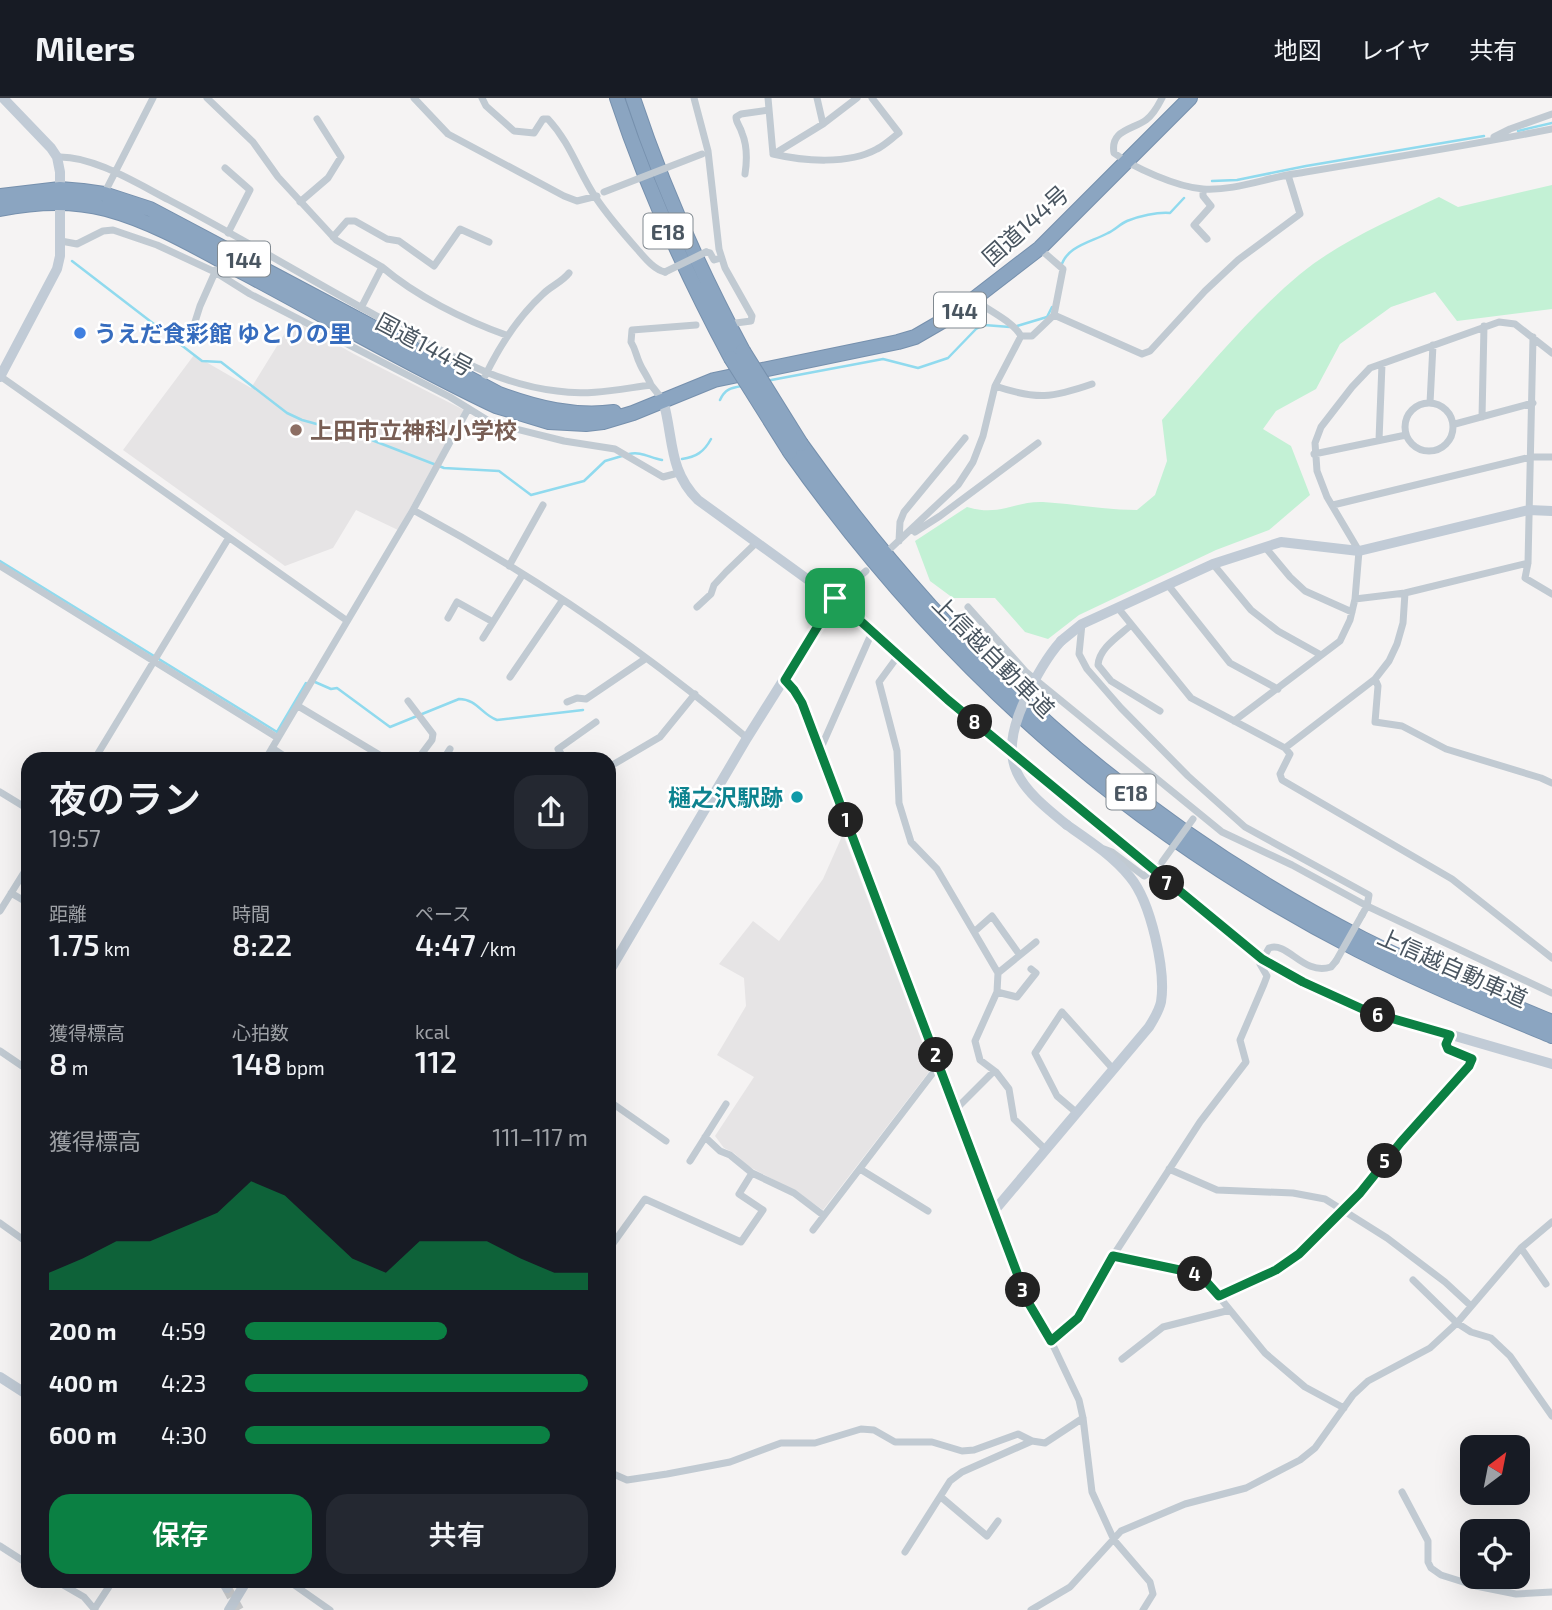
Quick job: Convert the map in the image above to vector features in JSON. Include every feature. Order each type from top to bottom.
[{"type":"highway","name":"上信越自動車道","points":[[615,98],[677,252],[737,354],[860,547],[933,631],[1013,710],[1114,795],[1175,841],[1323,931],[1414,977],[1552,1036]]},
{"type":"highway","name":"上信越自動車道","points":[[635,98],[667,193],[737,354]]},
{"type":"highway","name":"国道144号","points":[[60,196],[129,216],[218,267],[475,396],[512,412],[549,422],[586,424],[618,418],[732,375],[898,342],[930,330],[1040,248],[1190,98]]},
{"type":"highway","name":"国道144号","points":[[60,196],[104,194],[150,209],[533,405],[585,414],[621,411],[663,400]]},
{"type":"highway","name":"144","points":[[0,195],[60,196]]},
{"type":"highway","name":"144","points":[[0,209],[60,196]]},
{"type":"highway","name":"上信越自動車道","points":[[795,448],[942,621],[1018,697],[1142,800],[1240,867],[1341,927],[1459,983],[1552,1022]]},
{"type":"street","points":[[3,98],[57,157],[60,172],[61,241],[57,269],[0,376],[345,620]]},
{"type":"street","points":[[104,194],[153,98]]},
{"type":"street","points":[[206,98],[253,142],[278,177],[333,237],[398,280],[472,323],[506,335]]},
{"type":"street","points":[[482,98],[486,106],[514,131],[534,133],[543,119],[548,119],[563,136],[595,197],[643,256],[659,271],[665,272],[706,253],[710,253],[714,260],[722,257]]},
{"type":"street","points":[[694,98],[722,257],[725,268],[752,316],[751,321],[736,323]]},
{"type":"street","points":[[768,98],[773,154]]},
{"type":"street","points":[[817,98],[823,124]]},
{"type":"street","points":[[773,154],[823,124],[857,98]]},
{"type":"street","points":[[773,154],[803,161],[856,156],[876,150],[899,133],[872,98]]},
{"type":"street","points":[[1162,98],[1150,117],[1122,131],[1116,137],[1114,153],[1158,176],[1203,189],[1222,190],[1288,175],[1552,129]]},
{"type":"street","points":[[417,99],[448,134],[478,152],[577,201],[595,197],[705,153]]},
{"type":"street","points":[[745,174],[747,164],[744,140],[736,117],[769,110]]},
{"type":"street","points":[[1486,142],[1510,129],[1552,114]]},
{"type":"street","points":[[300,202],[328,178],[341,157],[317,119]]},
{"type":"street","points":[[57,157],[80,159],[115,173],[216,225],[483,380],[581,393],[651,385]]},
{"type":"street","points":[[225,168],[250,190],[228,233]]},
{"type":"street","points":[[1054,315],[1142,354],[1150,351],[1205,291],[1238,261],[1300,214],[1288,175]]},
{"type":"street","points":[[1203,189],[1203,196],[1211,206],[1194,225],[1207,239]]},
{"type":"street","points":[[333,237],[347,221],[355,221],[387,239],[399,241],[433,266],[460,229],[489,242]]},
{"type":"street","points":[[61,241],[77,244],[103,231],[113,230],[218,267],[250,294],[505,428],[615,449],[663,478],[678,473]]},
{"type":"street","points":[[974,299],[996,316],[1032,336],[1054,315],[1061,267],[1040,248]]},
{"type":"street","points":[[194,326],[218,267]]},
{"type":"street","points":[[361,309],[382,267]]},
{"type":"street","points":[[483,380],[506,335],[544,293],[569,273]]},
{"type":"street","points":[[1234,722],[1340,640],[1352,612],[1359,551],[1327,497],[1314,454],[1321,427],[1338,405],[1370,368],[1499,322],[1516,324],[1552,353]]},
{"type":"street","points":[[696,325],[632,330],[631,342],[637,350],[640,366],[648,374],[651,385],[663,400],[678,473],[698,500],[854,613],[898,656],[1153,871],[1262,959],[1321,991],[1369,1012],[1552,1064]]},
{"type":"street","points":[[1482,417],[1484,326]]},
{"type":"street","points":[[891,548],[958,485],[972,462],[983,436],[995,386],[1017,329]]},
{"type":"street","points":[[1533,337],[1528,564],[1525,578],[1552,594]]},
{"type":"street","points":[[1430,403],[1433,345]]},
{"type":"street","points":[[1379,440],[1382,364]]},
{"type":"street","points":[[995,386],[1042,397],[1056,396],[1092,384]]},
{"type":"street","points":[[1430,403],[1442,407],[1449,413],[1455,425],[1448,442],[1434,451],[1416,448],[1406,435],[1405,425],[1412,410],[1419,405],[1430,403]]},
{"type":"street","points":[[1455,425],[1533,403]]},
{"type":"street","points":[[270,752],[468,409]]},
{"type":"street","points":[[1314,454],[1406,435]]},
{"type":"street","points":[[899,541],[900,522],[904,512],[965,438]]},
{"type":"street","points":[[899,541],[940,516],[1038,443]]},
{"type":"street","points":[[1334,505],[1531,457],[1552,457]]},
{"type":"street","points":[[509,566],[543,505]]},
{"type":"street","points":[[412,510],[509,566],[562,601],[695,694],[747,738]]},
{"type":"street","points":[[994,1211],[1156,1016],[1161,1004],[1162,980],[1152,920],[1141,893],[1132,879],[1099,847],[1067,825],[1025,787],[1012,759],[1012,736],[1016,719],[1040,669],[1061,641],[1082,624],[1213,564],[1280,542],[1359,551],[1529,510],[1552,511]]},
{"type":"street","points":[[99,752],[228,538]]},
{"type":"street","points":[[696,607],[711,594],[714,585],[726,572],[757,543]]},
{"type":"street","points":[[1265,547],[1305,591],[1352,612]]},
{"type":"street","points":[[1213,564],[1251,610],[1278,631],[1321,655]]},
{"type":"street","points":[[1355,599],[1405,593],[1528,564]]},
{"type":"street","points":[[0,566],[278,738]]},
{"type":"street","points":[[616,960],[747,738],[835,598],[866,571]]},
{"type":"street","points":[[483,638],[523,575]]},
{"type":"street","points":[[1168,585],[1230,663],[1278,689]]},
{"type":"street","points":[[1285,748],[1375,680],[1389,662],[1403,622],[1405,593]]},
{"type":"street","points":[[510,677],[562,601]]},
{"type":"street","points":[[448,618],[457,602],[493,622]]},
{"type":"street","points":[[968,607],[1026,672],[1195,816],[1367,906],[1552,993]]},
{"type":"street","points":[[1118,608],[1191,698],[1285,748],[1290,754],[1280,774],[1282,780],[1452,879],[1552,958]]},
{"type":"street","points":[[1051,1341],[1078,1318],[1113,1256],[1169,1169],[1200,1122],[1246,1062],[1240,1040],[1267,976],[1260,964],[1269,948],[1275,946],[1315,969],[1331,967],[1367,906],[1369,895],[1245,827],[1188,776],[1087,669],[1079,654],[1082,624]]},
{"type":"street","points":[[1131,625],[1098,657],[1098,665],[1111,681],[1160,712]]},
{"type":"street","points":[[820,750],[869,639]]},
{"type":"street","points":[[898,656],[879,682],[897,751],[899,803],[911,842],[937,869],[998,973],[997,992],[975,1041],[980,1060],[994,1070],[1009,1089],[1014,1119],[1046,1150]]},
{"type":"street","points":[[567,702],[577,698],[586,699],[645,659]]},
{"type":"street","points":[[785,680],[802,703],[1028,1302],[1051,1341],[1079,1401],[1092,1492],[1114,1540],[1150,1582],[1153,1594],[1143,1610]]},
{"type":"street","points":[[1375,680],[1378,686],[1374,722],[1402,726],[1446,749],[1552,783]]},
{"type":"street","points":[[616,763],[660,737],[695,694]]},
{"type":"street","points":[[408,701],[433,734],[423,752]]},
{"type":"street","points":[[298,706],[375,752]]},
{"type":"street","points":[[560,752],[558,749],[596,722]]},
{"type":"street","points":[[272,748],[278,752]]},
{"type":"street","points":[[0,792],[21,805]]},
{"type":"street","points":[[1099,847],[1112,852],[1144,877],[1162,862],[1195,816]]},
{"type":"street","points":[[0,911],[21,877]]},
{"type":"street","points":[[11,893],[21,899]]},
{"type":"street","points":[[974,932],[992,916],[1019,954]]},
{"type":"street","points":[[998,973],[1036,943]]},
{"type":"street","points":[[997,992],[1017,997],[1036,973],[1031,969]]},
{"type":"street","points":[[1077,1113],[1057,1096],[1035,1053],[1062,1012],[1113,1069]]},
{"type":"street","points":[[1219,1296],[1276,1270],[1299,1254],[1343,1211],[1469,1066],[1472,1059],[1470,1056],[1448,1049],[1446,1044],[1450,1035]]},
{"type":"street","points":[[0,1051],[21,1065]]},
{"type":"street","points":[[813,1230],[940,1065]]},
{"type":"street","points":[[956,1109],[994,1070]]},
{"type":"street","points":[[690,1161],[726,1104]]},
{"type":"street","points":[[616,1106],[666,1141]]},
{"type":"street","points":[[705,1137],[752,1173],[793,1193],[796,1198],[823,1215]]},
{"type":"street","points":[[860,1169],[928,1211]]},
{"type":"street","points":[[1169,1169],[1216,1190],[1293,1193],[1325,1199],[1397,1245],[1471,1306]]},
{"type":"street","points":[[616,1239],[645,1199],[741,1242],[763,1210],[739,1194],[752,1173]]},
{"type":"street","points":[[1031,1610],[1070,1587],[1121,1531],[1185,1504],[1246,1488],[1300,1460],[1315,1448],[1353,1395],[1368,1381],[1430,1348],[1457,1323],[1521,1248],[1552,1222]]},
{"type":"street","points":[[0,1223],[21,1238]]},
{"type":"street","points":[[1521,1248],[1546,1284]]},
{"type":"street","points":[[1113,1256],[1202,1277],[1265,1353],[1305,1387],[1344,1408]]},
{"type":"street","points":[[1413,1280],[1457,1323],[1471,1332],[1491,1338],[1510,1356],[1552,1416]]},
{"type":"street","points":[[1122,1359],[1163,1327],[1230,1310]]},
{"type":"street","points":[[0,1377],[21,1390]]},
{"type":"street","points":[[616,1475],[627,1480],[667,1474],[730,1462],[781,1443],[815,1443],[861,1429],[873,1430],[895,1442],[932,1442],[962,1451],[974,1450],[1018,1434],[1032,1441],[1045,1443],[1083,1418]]},
{"type":"street","points":[[905,1552],[950,1481],[962,1472],[1032,1441]]},
{"type":"street","points":[[1402,1492],[1428,1541],[1427,1562],[1441,1575],[1516,1594],[1552,1592]]},
{"type":"street","points":[[941,1497],[986,1536],[998,1521]]},
{"type":"street","points":[[0,1546],[21,1560]]},
{"type":"street","points":[[68,1588],[84,1597],[95,1609],[108,1588]]},
{"type":"street","points":[[229,1610],[242,1588]]},
{"type":"street","points":[[299,1588],[330,1610]]},
{"type":"shaded area","name":"上田市立神科小学校","points":[[293,320],[464,410],[398,530],[356,510],[333,548],[285,566],[123,450],[194,355],[251,388]]},
{"type":"shaded area","points":[[843,834],[932,1068],[823,1210],[748,1166],[724,1148],[715,1136],[754,1077],[717,1055],[746,1006],[744,978],[719,964],[753,921],[779,941],[823,879]]},
{"type":"green space","points":[[1552,185],[1552,309],[1457,321],[1435,292],[1391,307],[1340,344],[1316,389],[1276,411],[1263,429],[1291,446],[1310,495],[1269,530],[1216,550],[1079,615],[1048,639],[1025,632],[995,598],[953,598],[930,581],[915,541],[967,507],[998,510],[1043,502],[1137,510],[1155,495],[1167,461],[1162,420],[1262,309],[1299,275],[1331,252],[1439,197],[1458,207]]},
{"type":"waterway","points":[[1518,131],[1552,123]]},
{"type":"waterway","points":[[1212,181],[1237,180],[1484,136]]},
{"type":"waterway","points":[[1061,267],[1074,249],[1111,232],[1124,222],[1142,216],[1170,213],[1184,198]]},
{"type":"waterway","points":[[72,261],[202,361],[221,362],[287,413],[302,420],[364,437],[444,468],[499,471],[531,495],[584,481],[605,461],[622,456]]},
{"type":"waterway","points":[[1017,326],[1047,317],[1052,307]]},
{"type":"waterway","points":[[766,381],[883,359],[918,368],[948,358],[976,329],[984,325],[1010,327]]},
{"type":"waterway","points":[[720,400],[724,393],[742,386]]},
{"type":"waterway","points":[[682,459],[699,453],[711,439]]},
{"type":"waterway","points":[[629,454],[642,454],[662,460]]},
{"type":"waterway","points":[[0,561],[277,732],[306,683]]},
{"type":"waterway","points":[[315,682],[331,689],[337,688],[390,727],[459,699],[475,704],[497,720],[583,710]]},
{"type":"tunnel","points":[[227,1588],[239,1610]]},
{"type":"place","name":"うえだ食彩館 ゆとりの里","points":[[80,333]]},
{"type":"place","name":"上田市立神科小学校","points":[[296,430]]},
{"type":"place","name":"樋之沢駅跡","points":[[797,797]]},
{"type":"route","points":[[835,598],[948,700],[1262,959],[1303,982],[1369,1012],[1450,1035],[1446,1044],[1448,1049],[1472,1059],[1469,1066],[1401,1142],[1360,1193],[1299,1254],[1276,1270],[1219,1296],[1202,1277],[1194,1273],[1113,1256],[1078,1318],[1051,1341],[1028,1302],[802,703],[785,680],[835,598]]}]
